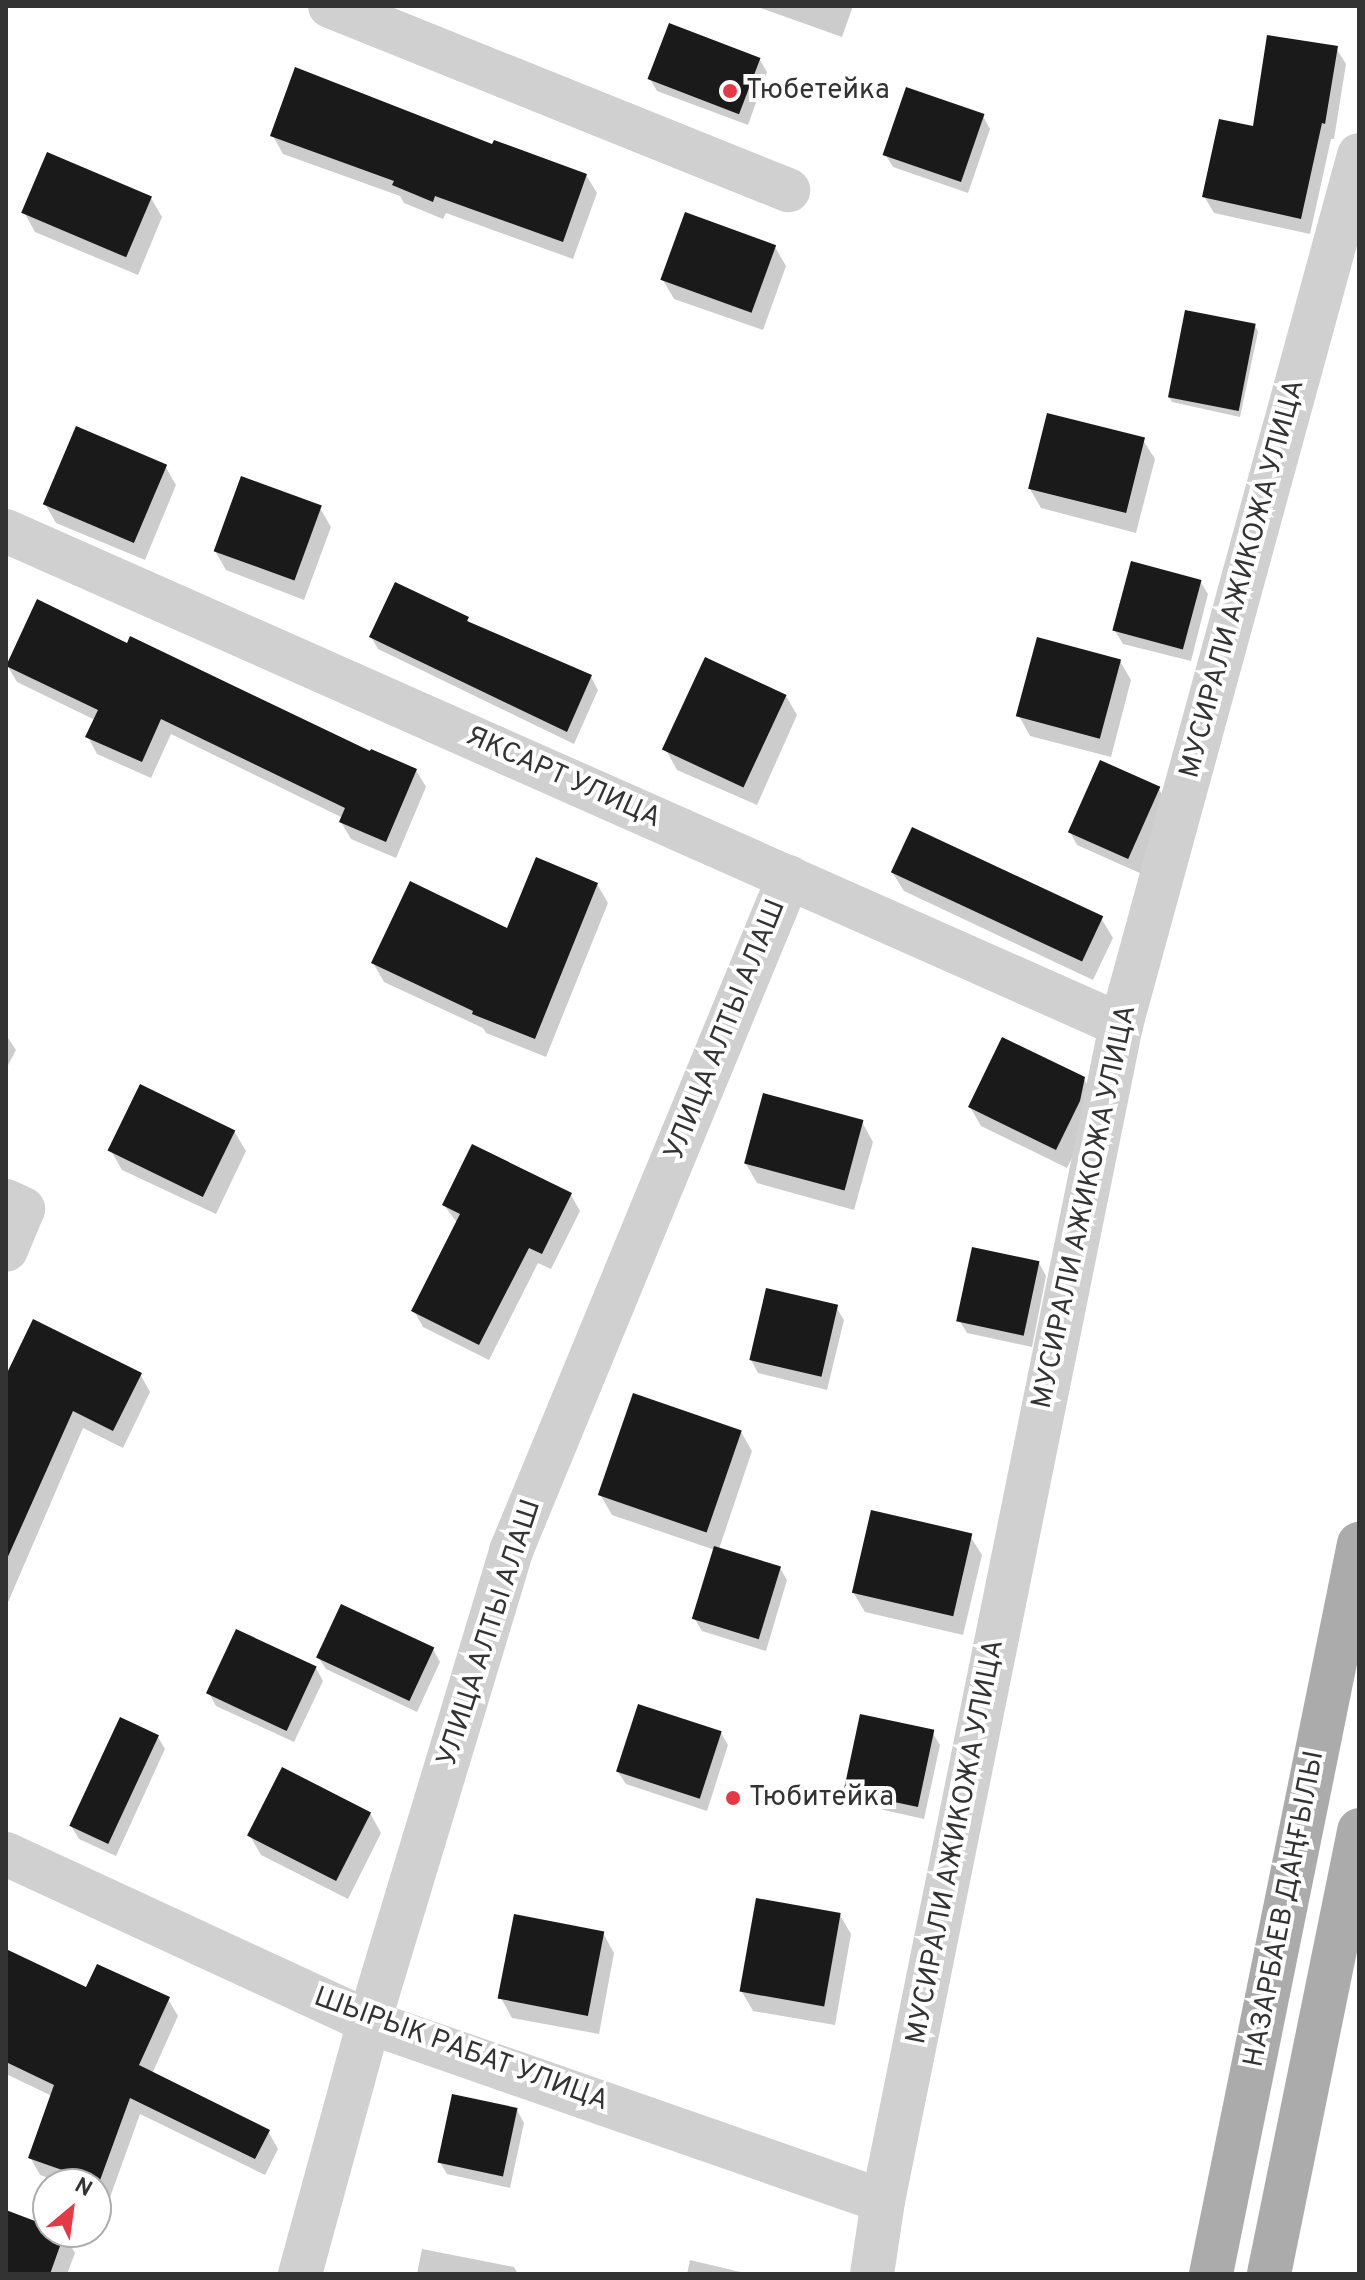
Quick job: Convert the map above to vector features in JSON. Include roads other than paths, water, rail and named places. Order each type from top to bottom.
[{"type":"main road","name":"НАЗАРБАЕВ ДАҢҒЫЛЫ","points":[[1211,2274],[1359,1544]]},
{"type":"main road","name":"НАЗАРБАЕВ ДАҢҒЫЛЫ","points":[[1269,2274],[1359,1830]]},
{"type":"street","points":[[330,6],[788,190]]},
{"type":"street","name":"МУСИРАЛИ АЖИКОЖА УЛИЦА","points":[[872,2274],[883,2201],[1121,1025],[1359,155]]},
{"type":"street","name":"ЯКСАРТ УЛИЦА","points":[[6,531],[1121,1025]]},
{"type":"street","name":"УЛИЦА АЛТЫ АЛАШ","points":[[300,2274],[369,2022],[511,1551],[789,877]]},
{"type":"street","points":[[6,1201],[23,1209],[6,1250]]},
{"type":"street","name":"ШЫРЫК РАБАТ УЛИЦА","points":[[6,1854],[369,2022],[883,2201]]},
{"type":"place","name":"Тюбетейка","points":[[730,91]]},
{"type":"place","name":"Тюбитейка","points":[[733,1798]]}]
